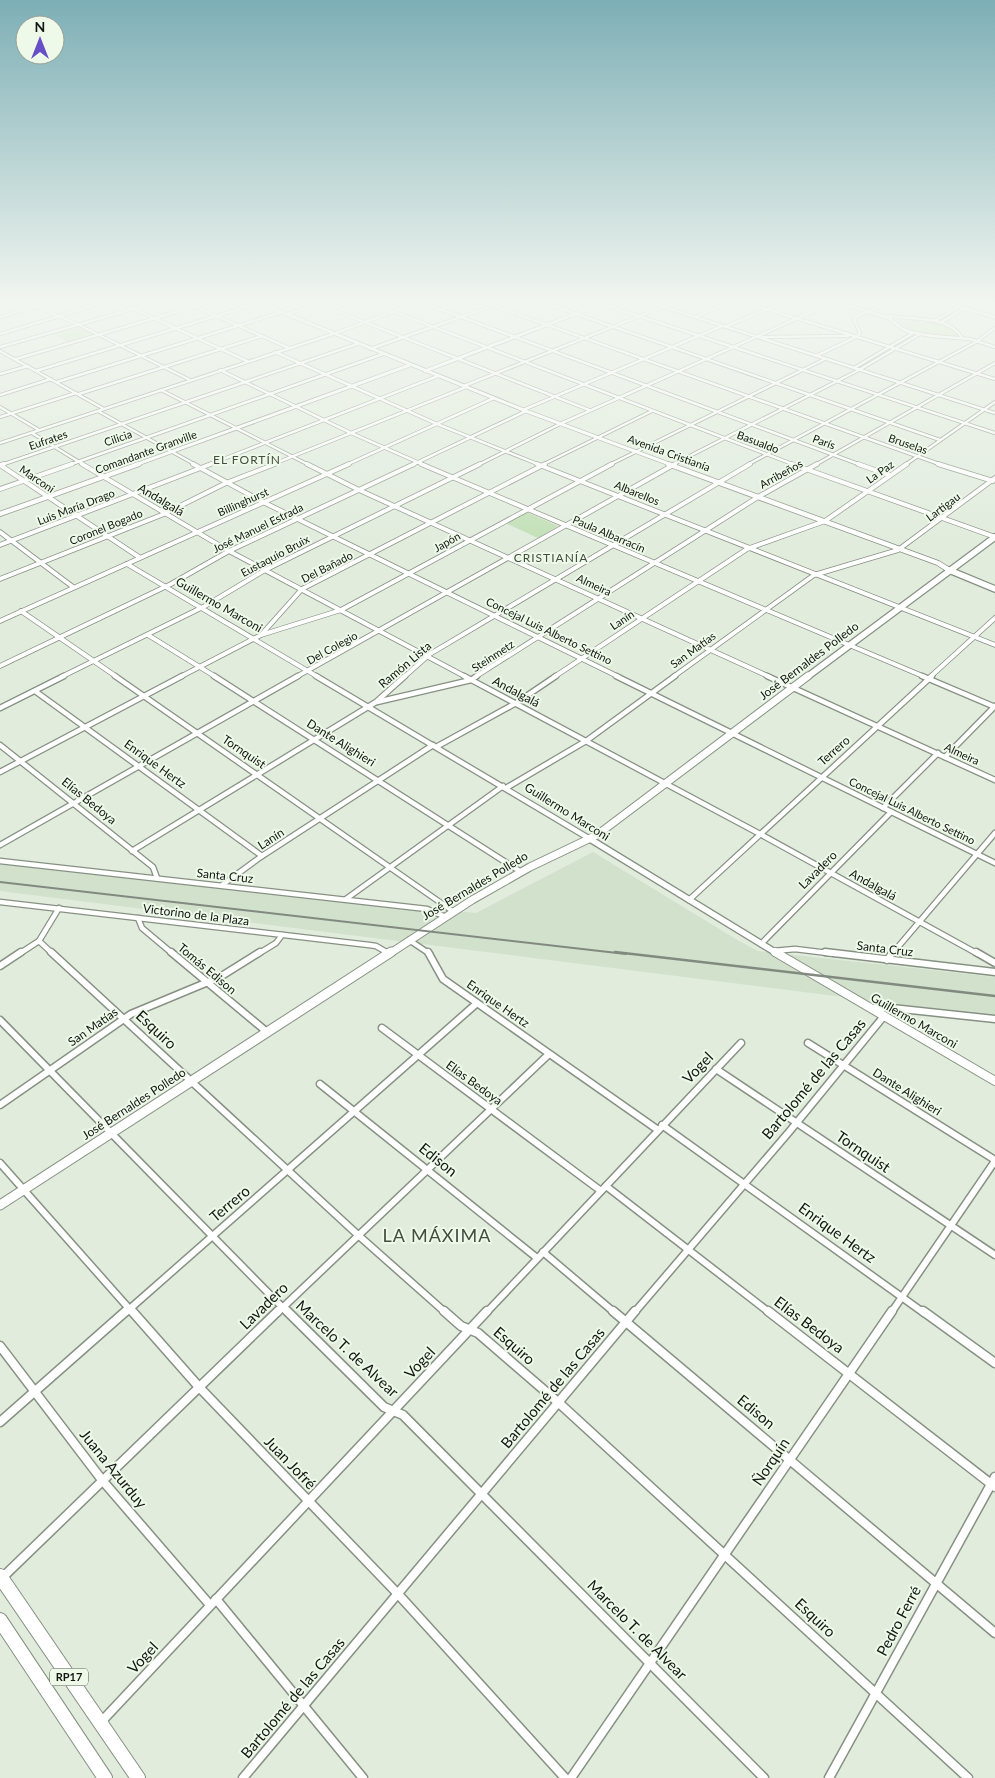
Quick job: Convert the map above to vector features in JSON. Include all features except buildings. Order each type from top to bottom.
[{"type":"main road","name":"José Bernaldes Polledo","points":[[0,1205],[454,912],[521,872],[590,839],[666,785],[900,606],[995,537]]},
{"type":"main road","name":"Avenida Cristianía","points":[[949,570],[995,589]]},
{"type":"main road","name":"RP17","points":[[1,1578],[138,1778]]},
{"type":"main road","name":"RP17","points":[[0,1620],[105,1778]]},
{"type":"street","points":[[0,395],[38,383]]},
{"type":"street","points":[[59,383],[104,409]]},
{"type":"street","points":[[0,417],[111,383]]},
{"type":"street","points":[[0,443],[181,383]]},
{"type":"street","name":"Eufrates","points":[[0,465],[242,383]]},
{"type":"street","name":"Paula Albarracín","points":[[247,383],[384,448],[995,707]]},
{"type":"street","name":"Cilicia","points":[[0,489],[300,383]]},
{"type":"street","name":"Albarellos","points":[[344,383],[437,424],[995,645]]},
{"type":"street","name":"Comandante Granville","points":[[0,514],[360,383]]},
{"type":"street","name":"Luis María Drago","points":[[0,545],[419,383]]},
{"type":"street","name":"Avenida Cristianía","points":[[455,383],[560,424],[938,562],[949,570]]},
{"type":"street","name":"Coronel Bogado","points":[[0,579],[164,514],[226,483],[475,383]]},
{"type":"street","points":[[520,383],[589,410]]},
{"type":"street","name":"Basualdo","points":[[578,383],[866,492]]},
{"type":"street","name":"José Manuel Estrada","points":[[0,666],[165,587],[230,551],[554,396],[588,383]]},
{"type":"street","name":"París","points":[[637,383],[889,476]]},
{"type":"street","name":"Eustaquio Bruix","points":[[0,708],[201,608],[265,570],[332,536],[589,410],[652,383]]},
{"type":"street","name":"Bruselas","points":[[710,383],[864,438],[994,480]]},
{"type":"street","points":[[774,383],[940,440]]},
{"type":"street","name":"Japón","points":[[261,635],[341,610],[635,451],[774,383]]},
{"type":"street","name":"Del Colegio","points":[[0,846],[672,465],[835,383]]},
{"type":"street","points":[[840,383],[995,433]]},
{"type":"street","points":[[901,383],[995,413]]},
{"type":"street","name":"Ramón Lista","points":[[132,850],[376,702],[428,656],[495,615],[717,481],[901,383]]},
{"type":"street","name":"Arribeños","points":[[758,497],[959,383]]},
{"type":"street","name":"Almeira","points":[[161,390],[359,490],[995,780]]},
{"type":"street","name":"Billinghurst","points":[[0,621],[494,398]]},
{"type":"street","name":"La Paz","points":[[825,521],[995,402]]},
{"type":"street","points":[[0,406],[39,430]]},
{"type":"street","name":"Concejal Luis Alberto Settino","points":[[98,411],[263,502],[995,863]]},
{"type":"street","name":"Del Bañado","points":[[0,772],[261,635],[302,590],[596,437],[652,411]]},
{"type":"street","name":"Andalgalá","points":[[32,432],[102,477],[230,551],[760,834],[995,963]]},
{"type":"street","name":"Marconi","points":[[0,465],[139,557]]},
{"type":"street","name":"Lartigau","points":[[901,549],[994,480]]},
{"type":"street","points":[[866,492],[995,537]]},
{"type":"street","name":"Steinmetz","points":[[376,702],[472,680],[758,497]]},
{"type":"street","name":"Lanín","points":[[222,885],[262,856],[379,780],[434,746],[516,703],[750,548],[825,521]]},
{"type":"street","points":[[0,532],[73,587]]},
{"type":"street","name":"San Matías","points":[[345,900],[504,787],[586,741],[816,574],[901,549]]},
{"type":"street","name":"Guillermo Marconi","points":[[127,564],[369,706],[761,944],[995,1081]]},
{"type":"street","name":"Tornquist","points":[[21,612],[60,637],[143,697],[321,818],[454,912]]},
{"type":"street","points":[[0,615],[5,618]]},
{"type":"street","name":"Terrero","points":[[689,900],[995,618]]},
{"type":"street","name":"Dante Alighieri","points":[[148,635],[451,825],[521,872]]},
{"type":"street","name":"Enrique Hertz","points":[[34,691],[262,856]]},
{"type":"street","points":[[945,756],[995,707]]},
{"type":"street","name":"Elías Bedoya","points":[[0,745],[153,867],[158,874],[157,878]]},
{"type":"street","points":[[883,808],[938,754]]},
{"type":"street","name":"Lavadero","points":[[761,944],[891,812]]},
{"type":"street","points":[[887,960],[918,921],[995,833]]},
{"type":"street","name":"Santa Cruz","points":[[0,861],[427,908],[446,917]]},
{"type":"street","name":"Victorino de la Plaza","points":[[0,902],[369,945],[388,953]]},
{"type":"street","points":[[0,966],[39,941],[59,908]]},
{"type":"street","name":"Tomás Edison","points":[[138,918],[142,928],[267,1032]]},
{"type":"street","name":"San Matías","points":[[0,1105],[124,1018],[209,983],[276,943],[282,935]]},
{"type":"street","name":"Enrique Hertz","points":[[409,940],[430,954],[443,979],[476,1004],[745,1183],[995,1363]]},
{"type":"street","name":"Esquiro","points":[[39,941],[358,1235],[461,1326],[478,1333],[559,1403],[726,1554],[968,1778]]},
{"type":"street","name":"Santa Cruz","points":[[773,951],[795,949],[995,972]]},
{"type":"street","name":"Terrero","points":[[0,1422],[476,1004]]},
{"type":"street","points":[[871,1008],[892,1008],[995,1019]]},
{"type":"street","name":"Bartolomé de las Casas","points":[[243,1778],[483,1495],[626,1321],[845,1066],[884,1016]]},
{"type":"street","name":"Marcelo T. de Alvear","points":[[0,1020],[110,1135],[283,1308],[384,1407],[404,1415],[764,1778]]},
{"type":"street","name":"Elías Bedoya","points":[[382,1028],[418,1056],[688,1250],[994,1483]]},
{"type":"street","name":"Vogel","points":[[100,1724],[741,1043]]},
{"type":"street","name":"Dante Alighieri","points":[[808,1043],[995,1160]]},
{"type":"street","name":"Lavadero","points":[[1,1578],[426,1169],[549,1054]]},
{"type":"street","name":"Tornquist","points":[[716,1069],[995,1255]]},
{"type":"street","name":"Edison","points":[[320,1084],[537,1258]]},
{"type":"street","name":"Ñorquín","points":[[570,1778],[726,1554],[995,1160]]},
{"type":"street","name":"Juan Jofré","points":[[0,1162],[199,1387],[398,1594],[565,1778]]},
{"type":"street","name":"Edison","points":[[543,1252],[790,1458],[995,1633]]},
{"type":"street","name":"Juana Azurduy","points":[[0,1346],[102,1480],[305,1706],[363,1778]]},
{"type":"street","name":"Pedro Ferré","points":[[829,1778],[936,1582],[994,1483]]},
{"type":"shaded area","points":[[593,852],[758,951],[995,977],[995,1016],[0,891],[0,861],[476,913]]},
{"type":"green space","points":[[526,512],[558,526],[538,538],[505,523]]},
{"type":"railway","points":[[0,882],[626,954]]},
{"type":"railway","points":[[615,952],[995,996]]},
{"type":"district","name":"EL FORTÍN","points":[[247,460]]},
{"type":"district","name":"CRISTIANÍA","points":[[551,558]]},
{"type":"district","name":"LA MÁXIMA","points":[[437,1236]]}]
